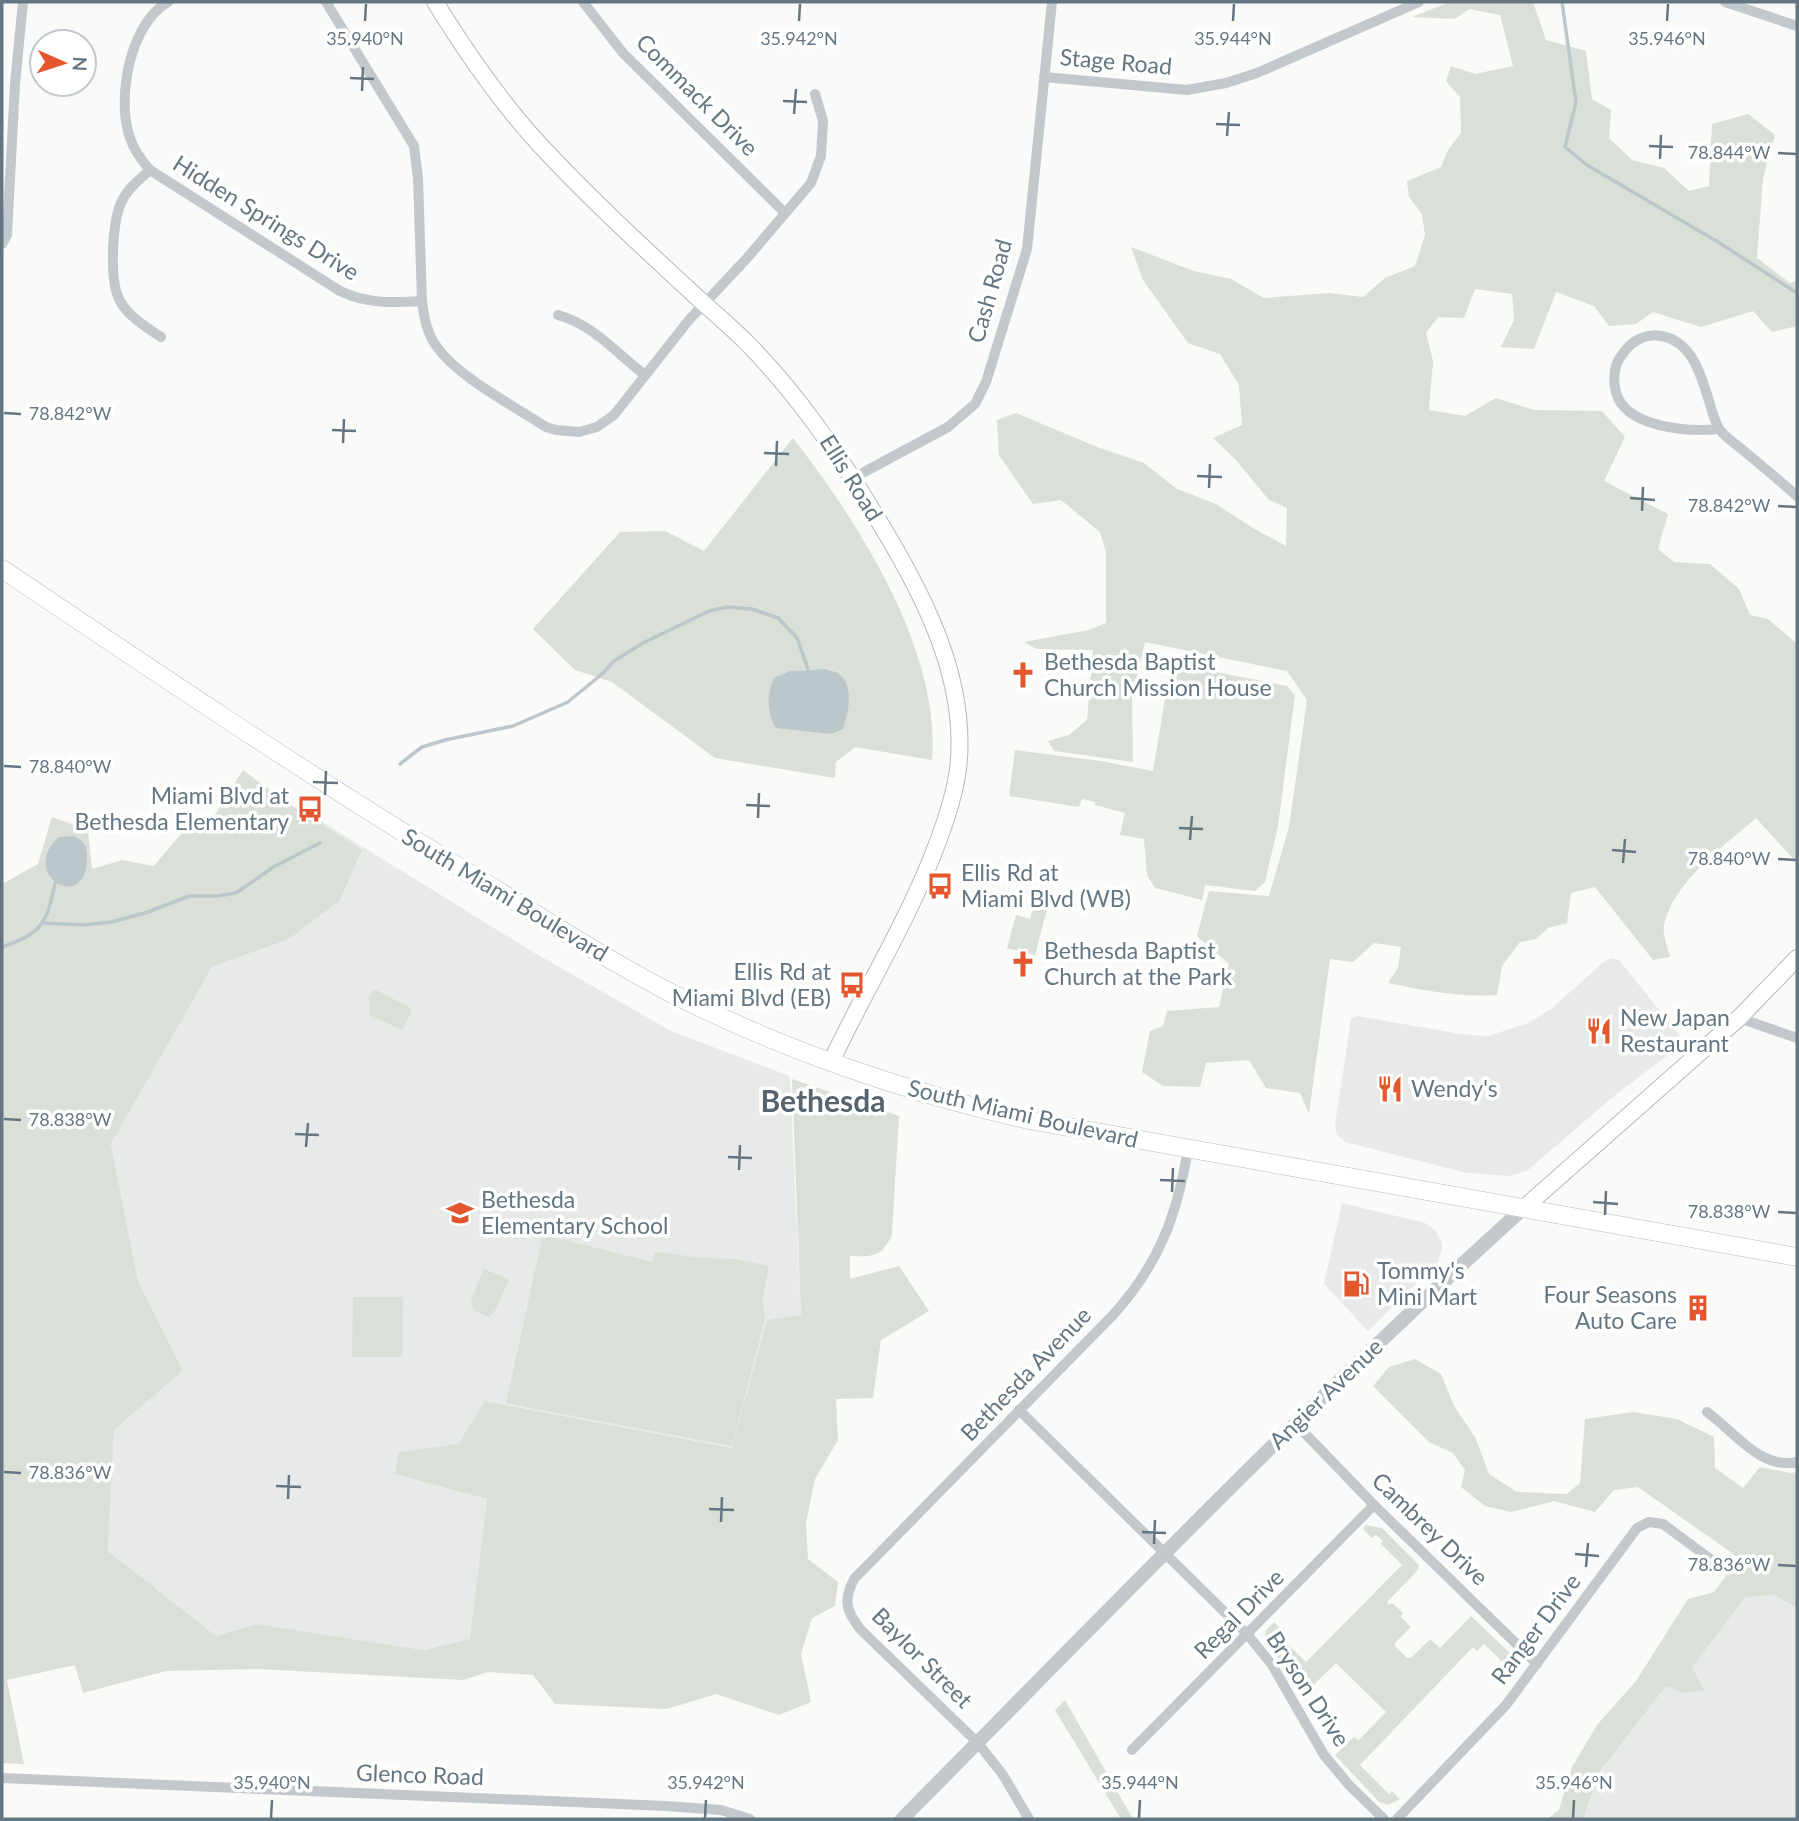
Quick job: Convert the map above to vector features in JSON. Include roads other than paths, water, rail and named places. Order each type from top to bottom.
[{"type":"main road","name":"Ellis Road","points":[[435,2],[490,84],[539,144],[639,243],[748,344],[798,400],[853,478],[915,584],[939,640],[953,684],[959,750],[950,808],[930,864],[832,1060]]},
{"type":"main road","name":"South Miami Boulevard","points":[[2,569],[370,812],[622,966],[724,1018],[832,1060],[901,1086],[988,1111],[1797,1257]]},
{"type":"main road","name":"Angier Avenue","points":[[1525,1207],[1739,1018],[1797,958]]},
{"type":"street","points":[[2,244],[7,235],[15,84],[23,2]]},
{"type":"street","points":[[326,2],[414,146],[418,178],[422,301],[430,336],[449,361],[464,373],[546,427],[556,430],[579,432],[607,422],[703,303],[748,257],[811,183],[821,156],[823,121],[815,94]]},
{"type":"street","name":"Commack Drive","points":[[583,2],[623,53],[785,213]]},
{"type":"street","name":"Cash Road","points":[[853,478],[948,427],[968,412],[980,396],[1027,249],[1052,2]]},
{"type":"street","name":"Stage Road","points":[[1044,77],[1187,90],[1226,83],[1257,74],[1419,2]]},
{"type":"street","points":[[1725,2],[1797,26]]},
{"type":"street","name":"Hidden Springs Drive","points":[[163,3],[150,17],[134,43],[127,75],[125,107],[130,138],[140,158],[150,170],[351,297],[375,302],[422,301]]},
{"type":"street","points":[[150,170],[132,186],[122,202],[117,221],[113,278],[115,291],[127,311],[161,337]]},
{"type":"street","points":[[558,315],[577,320],[645,374]]},
{"type":"street","points":[[1718,429],[1681,430],[1626,410],[1619,401],[1614,370],[1627,347],[1651,334],[1665,336],[1679,343],[1689,353],[1702,379],[1718,429],[1797,496]]},
{"type":"street","points":[[1739,1018],[1797,1038]]},
{"type":"street","name":"Bethesda Avenue","points":[[847,1598],[854,1579],[1127,1300],[1152,1264],[1175,1208],[1188,1149]]},
{"type":"street","name":"Angier Avenue","points":[[902,1819],[1295,1423],[1424,1298],[1525,1207]]},
{"type":"street","name":"Bryson Drive","points":[[1020,1410],[1248,1635],[1272,1665],[1324,1755],[1349,1785],[1384,1819]]},
{"type":"street","points":[[1707,1412],[1761,1456],[1787,1464],[1797,1462]]},
{"type":"street","name":"Cambrey Drive","points":[[1295,1423],[1374,1505],[1537,1664]]},
{"type":"street","name":"Regal Drive","points":[[1132,1750],[1374,1505]]},
{"type":"street","name":"Ranger Drive","points":[[1397,1819],[1506,1705],[1642,1524],[1663,1524],[1717,1564]]},
{"type":"street","name":"Baylor Street","points":[[847,1598],[847,1608],[860,1629],[978,1743],[1003,1775],[1029,1819]]},
{"type":"street","name":"Glenco Road","points":[[2,1778],[667,1806],[721,1810],[750,1819]]},
{"type":"waterway","points":[[1562,2],[1576,102],[1565,147],[1587,165],[1718,242],[1797,293]]},
{"type":"waterway","points":[[400,764],[422,747],[513,726],[568,702],[614,661],[643,643],[709,611],[727,607],[752,609],[778,618],[797,638],[809,672]]},
{"type":"waterway","points":[[43,923],[83,925],[112,922],[189,896],[236,893],[275,866],[320,843]]},
{"type":"waterway","points":[[2,947],[26,937],[40,925],[49,908],[55,883]]},
{"type":"place","name":"Bethesda Baptist Church Mission House","points":[[1023,675]]},
{"type":"place","name":"Miami Blvd at Bethesda Elementary","points":[[310,809]]},
{"type":"place","name":"Ellis Rd at Miami Blvd (WB)","points":[[940,886]]},
{"type":"place","name":"Bethesda Baptist Church at the Park","points":[[1023,964]]},
{"type":"place","name":"Ellis Rd at Miami Blvd (EB)","points":[[852,985]]},
{"type":"place","name":"New Japan Restaurant","points":[[1599,1031]]},
{"type":"place","name":"Wendy's","points":[[1390,1089]]},
{"type":"place","name":"Bethesda Elementary School","points":[[460,1213]]},
{"type":"place","name":"Tommy's Mini Mart","points":[[1356,1284]]},
{"type":"place","name":"Four Seasons Auto Care","points":[[1698,1308]]},
{"type":"district","name":"Bethesda","points":[[823,1102]]}]
